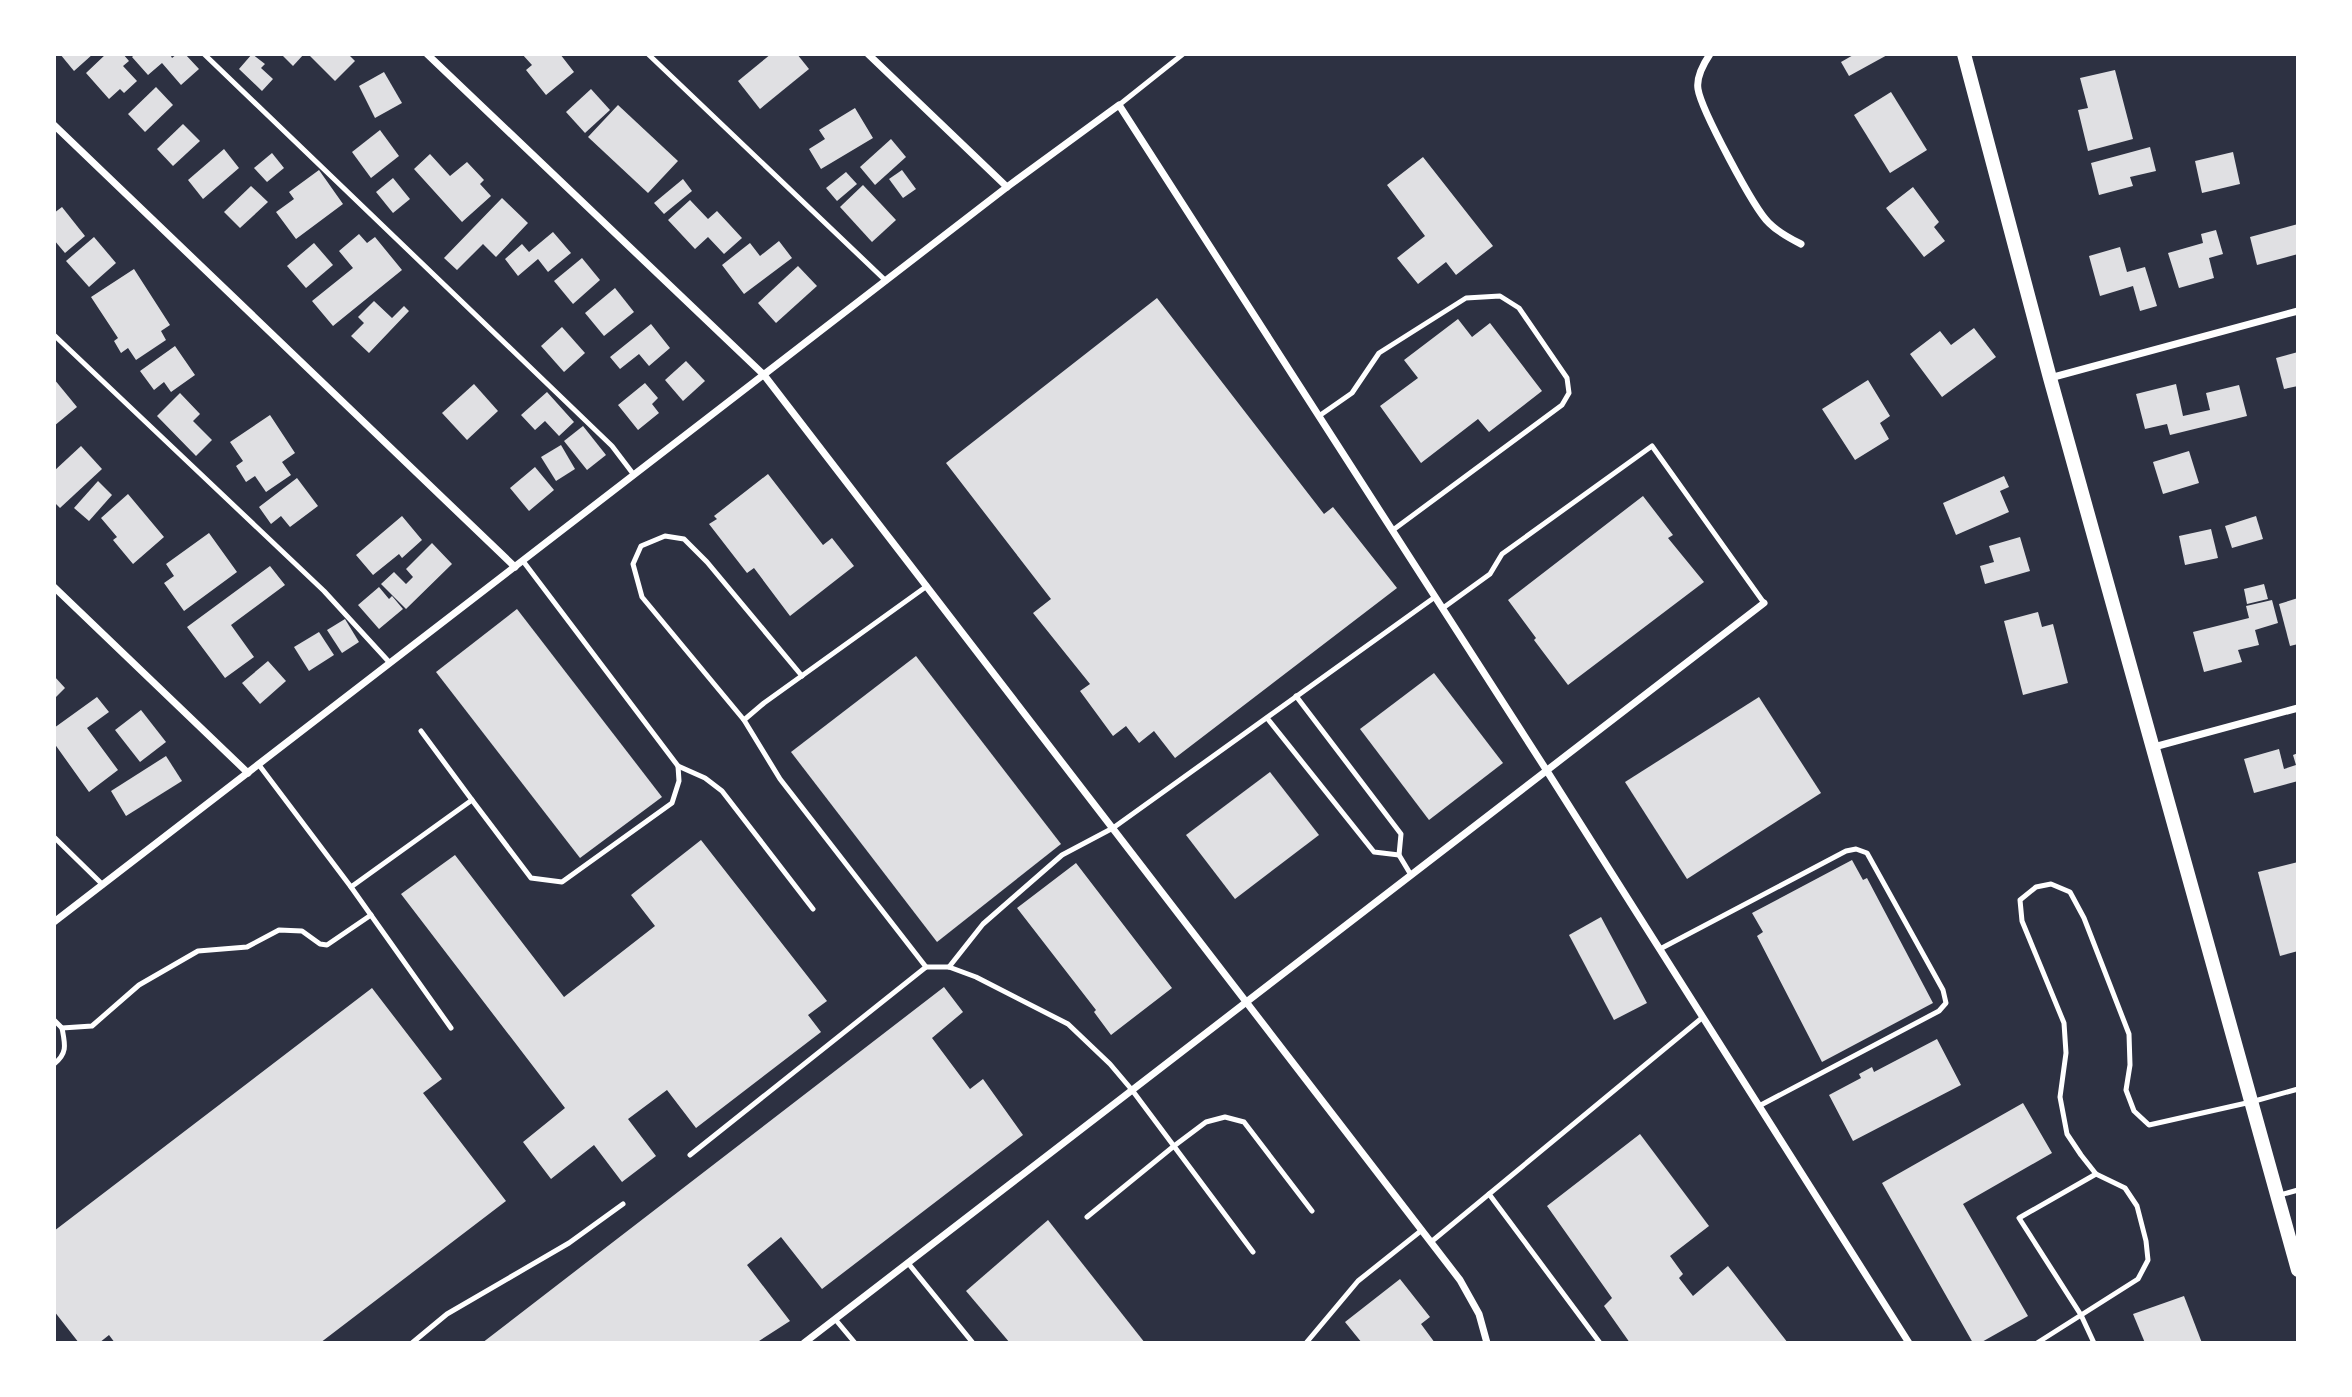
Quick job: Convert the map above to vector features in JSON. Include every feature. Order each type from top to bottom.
[{"type":"main road","points":[[1964,54],[2050,378],[2298,1270]]},
{"type":"street","points":[[427,54],[764,374],[1460,1280],[1479,1314],[1487,1343]]},
{"type":"street","points":[[868,54],[1007,187]]},
{"type":"street","points":[[1710,54],[1703,64],[1697,86],[1702,104],[1749,194],[1767,222],[1801,244]]},
{"type":"street","points":[[54,922],[1007,187],[1119,105],[1443,608],[1909,1343]]},
{"type":"street","points":[[54,125],[515,567]]},
{"type":"street","points":[[2050,378],[2298,312]]},
{"type":"street","points":[[54,587],[248,773]]},
{"type":"street","points":[[804,1343],[1764,603]]},
{"type":"street","points":[[2154,747],[2298,708]]},
{"type":"lane","points":[[204,54],[612,446],[634,475]]},
{"type":"lane","points":[[648,54],[886,281]]},
{"type":"lane","points":[[1119,105],[1183,54]]},
{"type":"lane","points":[[1319,416],[1352,393],[1379,353],[1466,298],[1500,296],[1519,308],[1567,377],[1569,393],[1562,405],[1393,530]]},
{"type":"lane","points":[[54,335],[324,590],[390,663]]},
{"type":"lane","points":[[1443,608],[1490,574],[1502,554],[1652,446],[1764,603]]},
{"type":"lane","points":[[802,676],[707,562],[684,539],[665,536],[641,546],[633,564],[642,597],[744,720],[780,779],[926,967]]},
{"type":"lane","points":[[523,561],[678,766],[705,778],[722,791],[813,909]]},
{"type":"lane","points":[[744,720],[927,586]]},
{"type":"lane","points":[[949,967],[983,924],[1062,855],[1113,828],[1435,597]]},
{"type":"lane","points":[[1296,696],[1401,834],[1399,855],[1412,875]]},
{"type":"lane","points":[[1267,718],[1374,852],[1399,855]]},
{"type":"lane","points":[[421,730],[531,878],[562,882],[673,803],[680,781],[678,766]]},
{"type":"lane","points":[[259,765],[351,887],[451,1028]]},
{"type":"lane","points":[[351,887],[472,800]]},
{"type":"lane","points":[[54,837],[103,885]]},
{"type":"lane","points":[[1660,949],[1846,851],[1856,849],[1867,852],[1943,990],[1946,1003],[1939,1011],[1759,1105]]},
{"type":"lane","points":[[2038,1343],[2138,1279],[2148,1260],[2137,1206],[2125,1188],[2096,1174],[2067,1134],[2060,1097],[2066,1053],[2064,1023],[2022,921],[2020,900],[2036,887],[2051,884],[2070,892],[2084,918],[2129,1034],[2130,1065],[2126,1090],[2134,1111],[2149,1125],[2298,1089]]},
{"type":"lane","points":[[62,1028],[92,1027],[139,985],[198,951],[247,947],[279,930],[302,931],[320,944],[327,945],[371,915]]},
{"type":"lane","points":[[690,1155],[926,967],[949,967],[1068,1024],[1110,1064],[1132,1090],[1253,1252]]},
{"type":"lane","points":[[1431,1242],[1703,1017]]},
{"type":"lane","points":[[54,1020],[62,1028],[66,1046],[62,1058],[54,1064]]},
{"type":"lane","points":[[1087,1217],[1206,1122],[1225,1117],[1244,1122],[1312,1211]]},
{"type":"lane","points":[[2094,1343],[2081,1315],[2019,1218],[2096,1174]]},
{"type":"lane","points":[[2277,1196],[2298,1190]]},
{"type":"lane","points":[[1489,1194],[1600,1343]]},
{"type":"lane","points":[[412,1343],[447,1314],[569,1243],[623,1204]]},
{"type":"lane","points":[[1308,1342],[1358,1281],[1422,1230]]},
{"type":"lane","points":[[908,1263],[973,1343]]},
{"type":"lane","points":[[835,1319],[855,1343]]},
{"type":"building","points":[[60,54],[93,54],[74,71]]},
{"type":"building","points":[[106,54],[123,54],[129,61],[123,66],[137,81],[124,93],[120,89],[109,99],[86,73]]},
{"type":"building","points":[[135,54],[173,54],[172,58],[177,54],[185,54],[199,69],[181,85],[162,63],[148,75],[132,57]]},
{"type":"building","points":[[252,54],[265,64],[261,68],[273,79],[262,91],[239,69]]},
{"type":"building","points":[[281,54],[304,54],[293,66]]},
{"type":"building","points":[[308,54],[348,54],[355,61],[335,81]]},
{"type":"building","points":[[522,54],[560,54],[574,72],[546,95],[526,70],[532,65]]},
{"type":"building","points":[[771,54],[797,54],[809,69],[760,109],[738,81]]},
{"type":"building","points":[[1855,54],[1889,54],[1849,76],[1841,62]]},
{"type":"building","points":[[2115,70],[2133,139],[2088,151],[2078,110],[2088,108],[2080,78]]},
{"type":"building","points":[[384,72],[402,103],[375,118],[359,86]]},
{"type":"building","points":[[156,87],[173,105],[145,132],[128,114]]},
{"type":"building","points":[[591,89],[610,110],[585,133],[566,112]]},
{"type":"building","points":[[1891,92],[1927,150],[1890,173],[1854,115]]},
{"type":"building","points":[[618,105],[678,161],[648,193],[588,137]]},
{"type":"building","points":[[855,108],[873,138],[821,169],[809,149],[825,139],[819,130]]},
{"type":"building","points":[[183,124],[200,141],[173,166],[157,149]]},
{"type":"building","points":[[380,130],[399,156],[371,178],[352,152]]},
{"type":"building","points":[[891,139],[906,157],[875,185],[860,167]]},
{"type":"building","points":[[2150,147],[2156,171],[2130,177],[2133,186],[2099,195],[2091,163]]},
{"type":"building","points":[[224,149],[239,168],[203,199],[188,180]]},
{"type":"building","points":[[2233,152],[2240,184],[2202,193],[2195,161]]},
{"type":"building","points":[[272,153],[284,168],[267,182],[254,168]]},
{"type":"building","points":[[430,154],[450,176],[467,162],[484,180],[480,184],[491,196],[462,222],[414,169]]},
{"type":"building","points":[[1423,157],[1493,246],[1456,275],[1446,262],[1418,284],[1397,258],[1425,236],[1387,185]]},
{"type":"building","points":[[319,170],[343,204],[296,239],[276,212],[294,199],[289,192]]},
{"type":"building","points":[[902,170],[916,189],[903,198],[889,179]]},
{"type":"building","points":[[846,172],[857,184],[837,201],[826,188]]},
{"type":"building","points":[[393,178],[410,199],[393,213],[376,192]]},
{"type":"building","points":[[683,179],[692,191],[664,214],[654,203]]},
{"type":"building","points":[[863,185],[896,220],[872,242],[840,207]]},
{"type":"building","points":[[251,186],[268,202],[240,228],[224,212]]},
{"type":"building","points":[[1913,187],[1939,222],[1934,227],[1945,241],[1924,257],[1886,208]]},
{"type":"building","points":[[502,198],[528,223],[496,257],[483,244],[457,270],[444,258]]},
{"type":"building","points":[[690,200],[708,219],[717,211],[742,238],[724,254],[708,237],[695,249],[668,220]]},
{"type":"building","points":[[62,207],[85,236],[65,253],[54,240],[54,213]]},
{"type":"building","points":[[2298,224],[2298,254],[2257,265],[2250,237]]},
{"type":"building","points":[[2216,230],[2223,254],[2209,258],[2214,278],[2179,288],[2168,253],[2203,243],[2201,234]]},
{"type":"building","points":[[553,232],[571,253],[548,272],[538,259],[518,276],[505,259],[522,244],[529,252]]},
{"type":"building","points":[[359,234],[367,243],[375,237],[402,270],[333,326],[312,301],[353,268],[339,251]]},
{"type":"building","points":[[94,237],[116,263],[89,287],[66,261]]},
{"type":"building","points":[[779,241],[792,258],[744,294],[722,265],[750,243],[760,256]]},
{"type":"building","points":[[314,243],[333,265],[306,288],[287,266]]},
{"type":"building","points":[[2120,247],[2127,272],[2145,267],[2157,306],[2140,311],[2133,286],[2100,296],[2089,256]]},
{"type":"building","points":[[582,258],[600,280],[573,304],[554,281]]},
{"type":"building","points":[[798,266],[817,286],[776,323],[758,303]]},
{"type":"building","points":[[134,269],[170,325],[161,331],[166,340],[136,360],[128,348],[121,353],[114,341],[118,338],[91,297]]},
{"type":"building","points":[[615,288],[634,312],[604,336],[585,313]]},
{"type":"building","points":[[1157,298],[1324,514],[1333,507],[1397,588],[1175,758],[1154,731],[1139,743],[1126,726],[1113,736],[1080,691],[1090,684],[1033,613],[1051,599],[946,463]]},
{"type":"building","points":[[374,301],[392,318],[404,306],[409,311],[369,353],[351,336],[364,323],[358,317]]},
{"type":"building","points":[[1458,319],[1472,337],[1490,323],[1542,391],[1489,432],[1478,419],[1421,463],[1380,406],[1418,378],[1404,360]]},
{"type":"building","points":[[651,324],[670,348],[649,366],[639,354],[620,369],[610,357]]},
{"type":"building","points":[[562,327],[585,353],[564,372],[541,346]]},
{"type":"building","points":[[1974,328],[1996,357],[1942,397],[1910,354],[1940,331],[1951,345]]},
{"type":"building","points":[[175,346],[195,375],[171,392],[164,382],[154,390],[140,371]]},
{"type":"building","points":[[2298,352],[2298,386],[2284,389],[2276,358]]},
{"type":"building","points":[[686,361],[705,381],[683,401],[665,380]]},
{"type":"building","points":[[54,379],[77,407],[54,426]]},
{"type":"building","points":[[1868,380],[1890,416],[1880,423],[1889,439],[1855,460],[1822,409]]},
{"type":"building","points":[[645,383],[658,398],[652,404],[659,413],[638,430],[618,405]]},
{"type":"building","points":[[474,384],[498,411],[467,440],[442,413]]},
{"type":"building","points":[[2176,384],[2183,416],[2210,410],[2206,393],[2239,385],[2247,416],[2170,435],[2167,424],[2145,429],[2136,394]]},
{"type":"building","points":[[547,392],[574,422],[559,436],[545,421],[535,430],[521,415]]},
{"type":"building","points":[[180,393],[200,414],[193,421],[212,440],[196,456],[157,416]]},
{"type":"building","points":[[270,415],[295,453],[282,462],[291,475],[266,492],[255,476],[246,482],[236,466],[243,461],[230,442]]},
{"type":"building","points":[[583,426],[606,455],[587,470],[564,441]]},
{"type":"building","points":[[561,445],[575,469],[556,481],[541,457]]},
{"type":"building","points":[[81,446],[102,469],[60,508],[54,502],[54,471]]},
{"type":"building","points":[[2189,451],[2199,483],[2163,494],[2153,462]]},
{"type":"building","points":[[535,467],[554,490],[529,511],[510,488]]},
{"type":"building","points":[[768,474],[823,545],[832,538],[854,566],[790,616],[754,568],[747,573],[709,524],[717,519],[714,516]]},
{"type":"building","points":[[2004,476],[2009,487],[2000,491],[2009,512],[1956,535],[1943,503]]},
{"type":"building","points":[[297,478],[318,506],[290,527],[281,516],[271,524],[259,507]]},
{"type":"building","points":[[98,481],[112,495],[89,521],[74,508]]},
{"type":"building","points":[[128,494],[164,537],[133,564],[113,540],[117,537],[101,518]]},
{"type":"building","points":[[1643,496],[1673,535],[1668,538],[1704,582],[1568,685],[1508,600]]},
{"type":"building","points":[[402,516],[422,540],[402,558],[399,554],[373,575],[356,555]]},
{"type":"building","points":[[2256,516],[2263,539],[2232,548],[2225,526]]},
{"type":"building","points":[[2211,529],[2218,558],[2185,565],[2179,536]]},
{"type":"building","points":[[209,533],[237,572],[184,611],[164,583],[174,576],[166,564]]},
{"type":"building","points":[[2020,537],[2030,571],[1985,584],[1980,566],[1994,562],[1989,546]]},
{"type":"building","points":[[432,543],[452,564],[406,609],[381,584],[394,572],[406,584],[413,577],[406,569]]},
{"type":"building","points":[[270,566],[285,585],[231,625],[254,657],[225,678],[187,627]]},
{"type":"building","points":[[2264,584],[2268,599],[2247,604],[2244,589]]},
{"type":"building","points":[[379,587],[389,599],[392,596],[403,609],[379,629],[358,605]]},
{"type":"building","points":[[2298,598],[2298,644],[2290,646],[2279,604]]},
{"type":"building","points":[[2272,600],[2278,623],[2255,630],[2259,645],[2238,650],[2242,662],[2204,672],[2193,632],[2249,618],[2246,606]]},
{"type":"building","points":[[517,609],[662,797],[580,858],[436,672]]},
{"type":"building","points":[[2038,612],[2042,627],[2053,624],[2068,683],[2023,695],[2004,621]]},
{"type":"building","points":[[345,619],[359,642],[342,653],[327,630]]},
{"type":"building","points":[[319,632],[334,655],[309,671],[294,647]]},
{"type":"building","points":[[916,656],[1061,844],[937,942],[791,752]]},
{"type":"building","points":[[268,661],[286,681],[260,704],[242,683]]},
{"type":"building","points":[[1434,673],[1503,763],[1429,820],[1360,729]]},
{"type":"building","points":[[54,676],[65,688],[54,699]]},
{"type":"building","points":[[97,697],[109,712],[87,728],[118,770],[89,792],[54,743],[54,728]]},
{"type":"building","points":[[1759,697],[1821,793],[1687,879],[1625,782]]},
{"type":"building","points":[[141,710],[166,742],[140,762],[115,730]]},
{"type":"building","points":[[2279,749],[2284,769],[2296,765],[2293,755],[2298,753],[2298,781],[2254,793],[2244,759]]},
{"type":"building","points":[[166,756],[182,781],[126,816],[111,791]]},
{"type":"building","points":[[1270,772],[1319,835],[1235,899],[1186,835]]},
{"type":"building","points":[[701,840],[827,1001],[808,1015],[821,1032],[696,1128],[667,1090],[628,1119],[656,1156],[622,1182],[594,1145],[551,1179],[523,1142],[565,1108],[401,894],[455,855],[564,997],[655,926],[631,895]]},
{"type":"building","points":[[1852,860],[1863,880],[1867,878],[1933,1003],[1822,1062],[1757,936],[1763,932],[1752,913]]},
{"type":"building","points":[[2298,862],[2298,951],[2280,956],[2258,872]]},
{"type":"building","points":[[1076,863],[1172,988],[1111,1035],[1094,1012],[1096,1010],[1017,908]]},
{"type":"building","points":[[1601,917],[1647,1003],[1614,1020],[1569,935]]},
{"type":"building","points":[[944,987],[963,1012],[932,1038],[970,1089],[983,1079],[1023,1135],[822,1289],[781,1237],[747,1265],[790,1321],[756,1343],[482,1343]]},
{"type":"building","points":[[372,988],[442,1079],[423,1093],[506,1201],[320,1343],[115,1343],[109,1335],[99,1343],[79,1343],[54,1311],[54,1231]]},
{"type":"building","points":[[1937,1039],[1961,1085],[1853,1141],[1829,1095],[1861,1078],[1859,1074],[1872,1067],[1874,1072]]},
{"type":"building","points":[[2023,1103],[2052,1153],[1963,1204],[2028,1316],[1980,1343],[1973,1343],[1882,1183]]},
{"type":"building","points":[[1640,1134],[1709,1226],[1670,1256],[1683,1274],[1679,1278],[1693,1296],[1728,1266],[1788,1343],[1630,1343],[1604,1306],[1612,1298],[1547,1206]]},
{"type":"building","points":[[1048,1220],[1145,1343],[1010,1343],[966,1291]]},
{"type":"building","points":[[1400,1279],[1430,1317],[1421,1324],[1435,1343],[1362,1343],[1345,1322]]},
{"type":"building","points":[[2184,1296],[2202,1343],[2145,1343],[2133,1314]]}]
